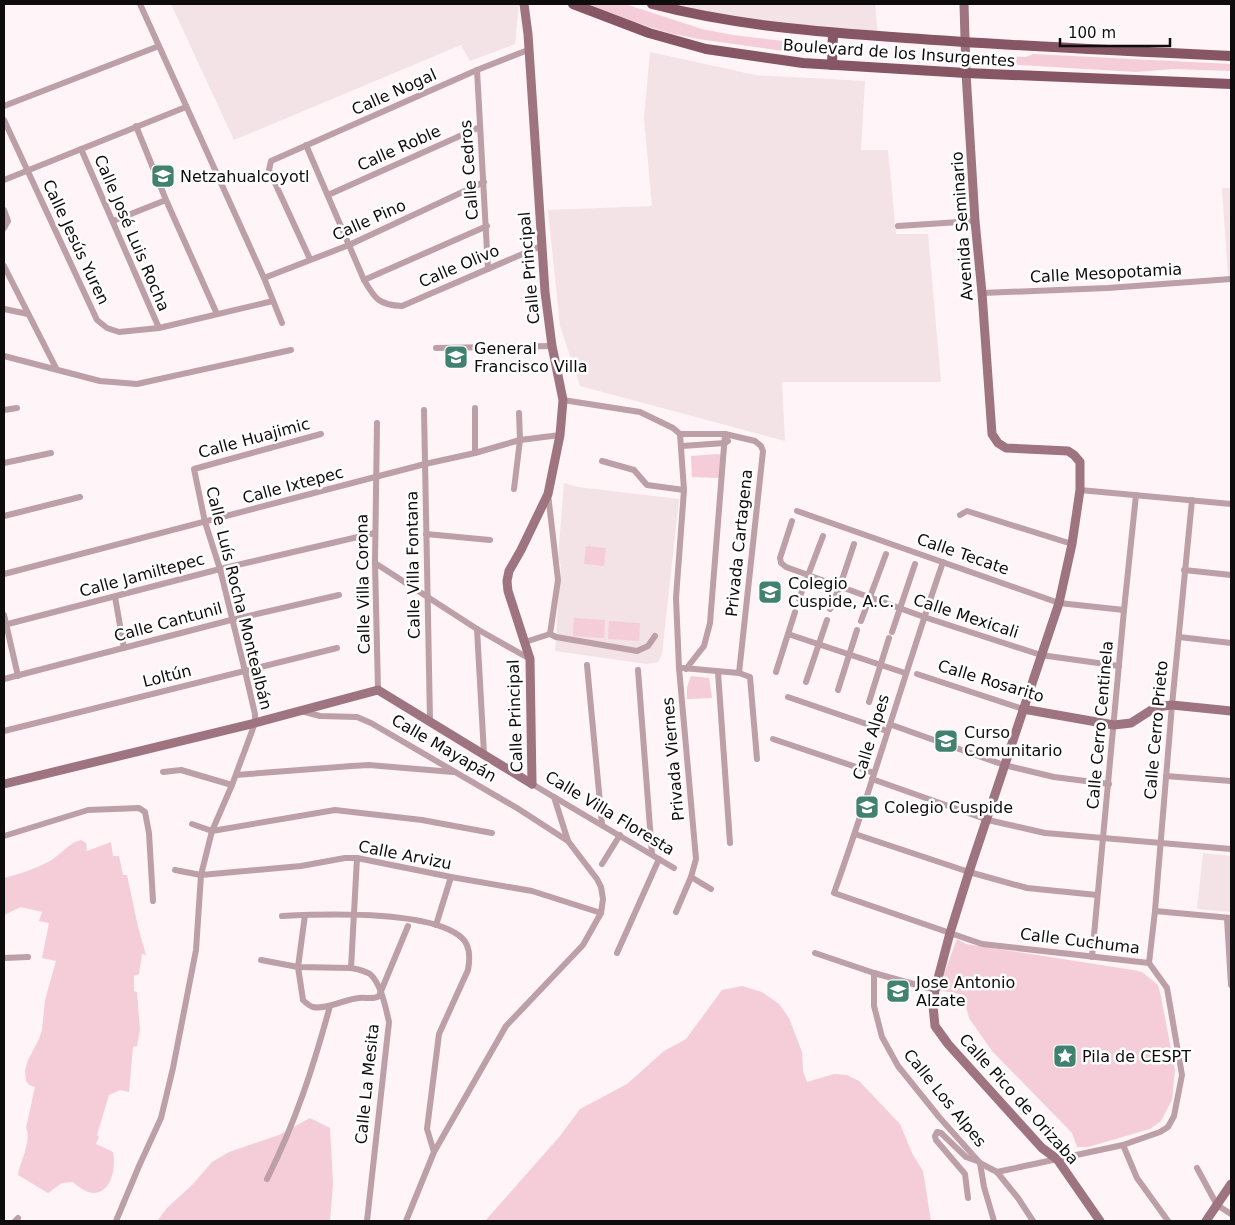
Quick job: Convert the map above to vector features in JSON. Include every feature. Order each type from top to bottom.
[{"type":"main road","name":"Boulevard de los Insurgentes","points":[[573,4],[650,33],[706,49],[751,57],[832,66],[1231,84]]},
{"type":"main road","name":"Boulevard de los Insurgentes","points":[[652,4],[735,22],[833,33],[966,43],[1231,56]]},
{"type":"main road","points":[[832,66],[833,33]]},
{"type":"street","points":[[140,4],[264,278],[282,323]]},
{"type":"street","name":"Calle Principal","points":[[524,4],[541,246],[552,346],[563,400],[560,435],[548,494],[509,571],[507,581],[508,591],[530,659],[532,784]]},
{"type":"street","name":"Avenida Seminario","points":[[964,4],[975,221],[992,434],[998,443]]},
{"type":"street","points":[[4,106],[159,46]]},
{"type":"street","name":"Calle Nogal","points":[[310,259],[269,170],[271,161],[477,70],[528,50]]},
{"type":"street","name":"Calle Cedros","points":[[477,70],[488,269]]},
{"type":"street","points":[[4,180],[186,107]]},
{"type":"street","name":"Calle Jesús Yuren","points":[[4,120],[97,320],[107,328],[119,332],[158,328],[273,302]]},
{"type":"street","points":[[136,126],[166,200],[217,314]]},
{"type":"street","name":"Calle Roble","points":[[328,195],[480,127]]},
{"type":"street","points":[[306,146],[364,280],[487,226]]},
{"type":"street","name":"Calle José Luis Rocha","points":[[81,149],[158,328]]},
{"type":"street","name":"Calle Pino","points":[[264,278],[349,245],[484,182]]},
{"type":"street","points":[[113,221],[166,200]]},
{"type":"street","points":[[4,210],[8,221],[7,226],[4,228]]},
{"type":"street","points":[[898,226],[975,221]]},
{"type":"street","name":"Calle Olivo","points":[[364,280],[374,298],[387,306],[402,306],[541,246]]},
{"type":"street","points":[[4,266],[56,368]]},
{"type":"street","name":"Calle Mesopotamia","points":[[982,293],[1108,288],[1231,279]]},
{"type":"street","points":[[4,310],[28,314]]},
{"type":"street","points":[[436,348],[552,346]]},
{"type":"street","points":[[4,356],[100,381],[137,384],[291,350]]},
{"type":"street","points":[[563,400],[640,412],[673,428],[680,434]]},
{"type":"street","points":[[4,410],[17,408]]},
{"type":"street","points":[[475,408],[475,453]]},
{"type":"street","name":"Calle Villa Fontana","points":[[424,410],[426,595],[430,720]]},
{"type":"street","points":[[514,489],[520,440],[520,413]]},
{"type":"street","name":"Calle Villa Corona","points":[[377,423],[375,563],[378,690]]},
{"type":"street","name":"Calle Huajimic","points":[[194,469],[321,434]]},
{"type":"street","name":"Privada Cartagena","points":[[680,434],[725,434],[755,441],[761,446],[763,452],[739,673]]},
{"type":"street","name":"Privada Viernes","points":[[676,912],[696,860],[683,668],[676,598],[684,490],[680,434]]},
{"type":"street","points":[[683,668],[704,646],[709,629],[725,434]]},
{"type":"street","name":"Calle Ixtepec","points":[[4,574],[520,440],[560,435]]},
{"type":"street","points":[[682,446],[725,442],[734,437]]},
{"type":"street","name":"Calle Pico de Orizaba","points":[[998,443],[1006,448],[1068,451],[1080,462],[1080,490],[1072,544],[1059,602],[950,932],[935,990],[933,1006],[936,1026],[948,1044],[1042,1148],[1057,1159],[1100,1221]]},
{"type":"street","points":[[4,463],[51,453]]},
{"type":"street","points":[[602,461],[634,470],[647,486],[684,490]]},
{"type":"street","name":"Calle Luís Rocha Montealbán","points":[[116,1221],[161,1118],[173,1068],[196,950],[201,875],[212,831],[236,775],[255,723],[255,714],[245,671],[220,569],[205,522],[194,469]]},
{"type":"street","points":[[1080,490],[1231,504]]},
{"type":"street","points":[[548,494],[558,580],[550,634]]},
{"type":"street","name":"Calle Cerro Centinela","points":[[1092,957],[1136,495]]},
{"type":"street","points":[[4,516],[80,497]]},
{"type":"street","name":"Calle Cerro Prieto","points":[[1148,963],[1155,911],[1184,570],[1192,500]]},
{"type":"street","name":"Calle Tecate","points":[[797,511],[1059,602],[1124,610]]},
{"type":"street","points":[[960,515],[967,511],[1072,544]]},
{"type":"street","name":"Calle Mexicali","points":[[792,521],[780,558],[781,563],[924,617],[1041,655],[1119,666]]},
{"type":"street","name":"Calle Jamiltepec","points":[[5,624],[220,569],[376,533]]},
{"type":"street","points":[[426,534],[490,540]]},
{"type":"street","points":[[799,599],[823,536]]},
{"type":"street","points":[[830,609],[854,544]]},
{"type":"street","points":[[861,621],[886,554]]},
{"type":"street","name":"Calle Alpes","points":[[834,893],[943,562]]},
{"type":"street","points":[[375,563],[477,629],[530,659]]},
{"type":"street","points":[[868,702],[915,564]]},
{"type":"street","points":[[1184,570],[1231,575]]},
{"type":"street","name":"Calle Cantunil","points":[[4,679],[232,620],[339,595]]},
{"type":"street","points":[[115,597],[124,648]]},
{"type":"street","points":[[776,672],[795,612]]},
{"type":"street","points":[[4,615],[18,676]]},
{"type":"street","points":[[806,682],[827,620]]},
{"type":"street","points":[[477,629],[484,754]]},
{"type":"street","points":[[838,690],[857,630]]},
{"type":"street","points":[[525,642],[550,634],[556,637],[637,652],[648,646],[655,636]]},
{"type":"street","points":[[788,634],[905,673]]},
{"type":"street","points":[[1179,637],[1231,643]]},
{"type":"street","name":"Loltún","points":[[4,731],[337,648]]},
{"type":"street","points":[[587,666],[602,824]]},
{"type":"street","points":[[683,668],[739,673],[750,677],[757,759]]},
{"type":"street","points":[[638,670],[652,854]]},
{"type":"street","points":[[718,672],[730,843]]},
{"type":"street","name":"Calle Rosarito","points":[[917,674],[1023,710],[1114,725],[1131,723],[1156,707],[1172,705],[1231,711]]},
{"type":"street","name":"Calle Mayapán","points":[[4,784],[255,723],[378,690]]},
{"type":"street","name":"Calle Villa Floresta","points":[[378,690],[430,720],[554,798],[602,824],[674,868]]},
{"type":"street","points":[[788,698],[1004,765],[1054,777],[1109,784]]},
{"type":"street","name":"Calle Mayapán","points":[[301,711],[320,716],[357,717],[364,720],[457,772],[568,840],[601,887],[603,899],[601,913]]},
{"type":"street","points":[[773,739],[988,820],[1045,832],[1231,849]]},
{"type":"street","points":[[236,775],[369,765],[457,772]]},
{"type":"street","points":[[163,772],[181,770],[232,785]]},
{"type":"street","points":[[1166,776],[1231,782]]},
{"type":"street","points":[[554,798],[568,840]]},
{"type":"street","points":[[4,836],[88,810],[139,808],[145,812],[149,833],[153,871],[153,901]]},
{"type":"street","points":[[192,824],[212,831],[335,810],[422,820],[492,833]]},
{"type":"street","points":[[855,834],[969,872],[1027,888],[1097,895]]},
{"type":"street","points":[[602,864],[620,835]]},
{"type":"street","name":"Calle Arvizu","points":[[175,870],[201,875],[301,866],[345,858],[357,858],[532,891],[601,913]]},
{"type":"street","points":[[351,968],[357,858]]},
{"type":"street","points":[[617,953],[659,858]]},
{"type":"street","points":[[436,925],[451,877]]},
{"type":"street","points":[[691,877],[712,889]]},
{"type":"street","name":"Calle Cuchuma","points":[[834,893],[982,944],[1148,963],[1167,988],[1182,1075],[1174,1116],[1168,1127],[1160,1132],[1123,1145]]},
{"type":"street","points":[[1155,911],[1229,918],[1231,984]]},
{"type":"street","points":[[406,1221],[434,1152],[506,1026],[578,952],[601,913]]},
{"type":"street","points":[[282,916],[353,914],[384,916],[436,925],[462,938],[468,949],[470,959],[468,970],[439,1034],[427,1130],[434,1152]]},
{"type":"street","points":[[305,915],[298,967],[303,1000],[314,1007],[330,1006],[338,1002],[360,998],[376,998],[381,992],[408,926]]},
{"type":"street","points":[[815,953],[874,973],[935,990]]},
{"type":"street","points":[[4,958],[28,957]]},
{"type":"street","name":"Calle La Mesita","points":[[261,960],[298,967],[351,968],[371,975],[381,992],[389,1022],[367,1221]]},
{"type":"street","name":"Calle Los Alpes","points":[[874,973],[874,1006],[882,1037],[898,1066],[939,1117],[980,1163],[997,1172],[1018,1198],[1033,1221]]},
{"type":"street","points":[[267,1179],[286,1140],[306,1087],[330,1006]]},
{"type":"street","points":[[968,1198],[966,1174],[936,1140],[937,1132],[941,1133],[966,1157],[980,1163],[984,1187],[994,1221]]},
{"type":"street","points":[[997,1172],[1123,1145],[1136,1178],[1168,1221]]},
{"type":"street","points":[[1197,1168],[1217,1205],[1231,1214]]},
{"type":"street","points":[[1206,1221],[1231,1184]]},
{"type":"shaded area","points":[[171,4],[519,4],[515,44],[470,61],[461,45],[234,140]]},
{"type":"shaded area","points":[[586,4],[625,4],[702,29],[733,35],[807,44],[810,47],[810,51],[805,54],[698,39],[669,33]]},
{"type":"shaded area","points":[[651,4],[875,4],[878,38]]},
{"type":"shaded area","points":[[650,52],[755,75],[865,81],[861,150],[888,150],[896,234],[928,234],[941,382],[782,382],[785,441],[580,386],[560,326],[548,210],[652,206],[644,118]]},
{"type":"shaded area","points":[[1033,54],[1231,64],[1231,71],[1173,69],[1136,72],[985,63],[983,60],[985,56],[1026,57]]},
{"type":"shaded area","points":[[1222,188],[1231,188],[1231,276],[1228,276]]},
{"type":"shaded area","points":[[721,455],[719,478],[692,477],[691,456]]},
{"type":"shaded area","points":[[564,483],[578,487],[679,499],[662,654],[658,662],[647,664],[555,651],[561,565],[558,558]]},
{"type":"shaded area","points":[[586,546],[606,548],[604,566],[584,564]]},
{"type":"shaded area","points":[[574,618],[605,620],[604,638],[573,636]]},
{"type":"shaded area","points":[[609,621],[640,623],[639,641],[608,639]]},
{"type":"shaded area","points":[[691,676],[709,678],[712,698],[687,699],[687,687]]},
{"type":"shaded area","points":[[81,840],[86,843],[87,851],[111,842],[113,856],[119,856],[123,875],[127,875],[146,955],[142,954],[139,974],[134,976],[134,991],[137,992],[140,1030],[137,1046],[133,1047],[129,1092],[120,1090],[109,1095],[97,1135],[99,1137],[96,1144],[113,1152],[113,1173],[110,1181],[99,1192],[92,1193],[83,1190],[73,1182],[62,1183],[48,1193],[18,1175],[27,1145],[26,1128],[35,1087],[29,1085],[26,1081],[25,1071],[42,1030],[45,1000],[56,961],[42,958],[49,923],[39,921],[42,912],[21,907],[4,915],[4,878],[48,862],[72,844]]},
{"type":"shaded area","points":[[1203,853],[1231,856],[1231,912],[1197,909]]},
{"type":"shaded area","points":[[957,939],[966,944],[1142,972],[1158,985],[1175,1070],[1172,1100],[1161,1121],[1150,1129],[1088,1147],[1077,1147],[1072,1133],[992,1051],[969,1018],[963,995],[938,990]]},
{"type":"shaded area","points":[[742,986],[762,992],[779,1004],[789,1018],[802,1052],[803,1071],[807,1082],[834,1074],[847,1075],[859,1081],[900,1124],[913,1155],[923,1171],[931,1221],[485,1221],[560,1136],[580,1109],[627,1084],[664,1051],[686,1039],[722,990]]},
{"type":"shaded area","points":[[310,1118],[330,1128],[333,1183],[330,1221],[157,1221],[167,1208],[193,1184],[212,1162],[229,1152],[279,1135]]},
{"type":"place","name":"Netzahualcoyotl","points":[[163,176]]},
{"type":"place","name":"General Francisco Villa","points":[[456,357]]},
{"type":"place","name":"Colegio Cuspide, A.C.","points":[[770,592]]},
{"type":"place","name":"Curso Comunitario","points":[[946,741]]},
{"type":"place","name":"Colegio Cuspide","points":[[867,807]]},
{"type":"place","name":"Jose Antonio Alzate","points":[[898,991]]},
{"type":"place","name":"Pila de CESPT","points":[[1065,1056]]}]
